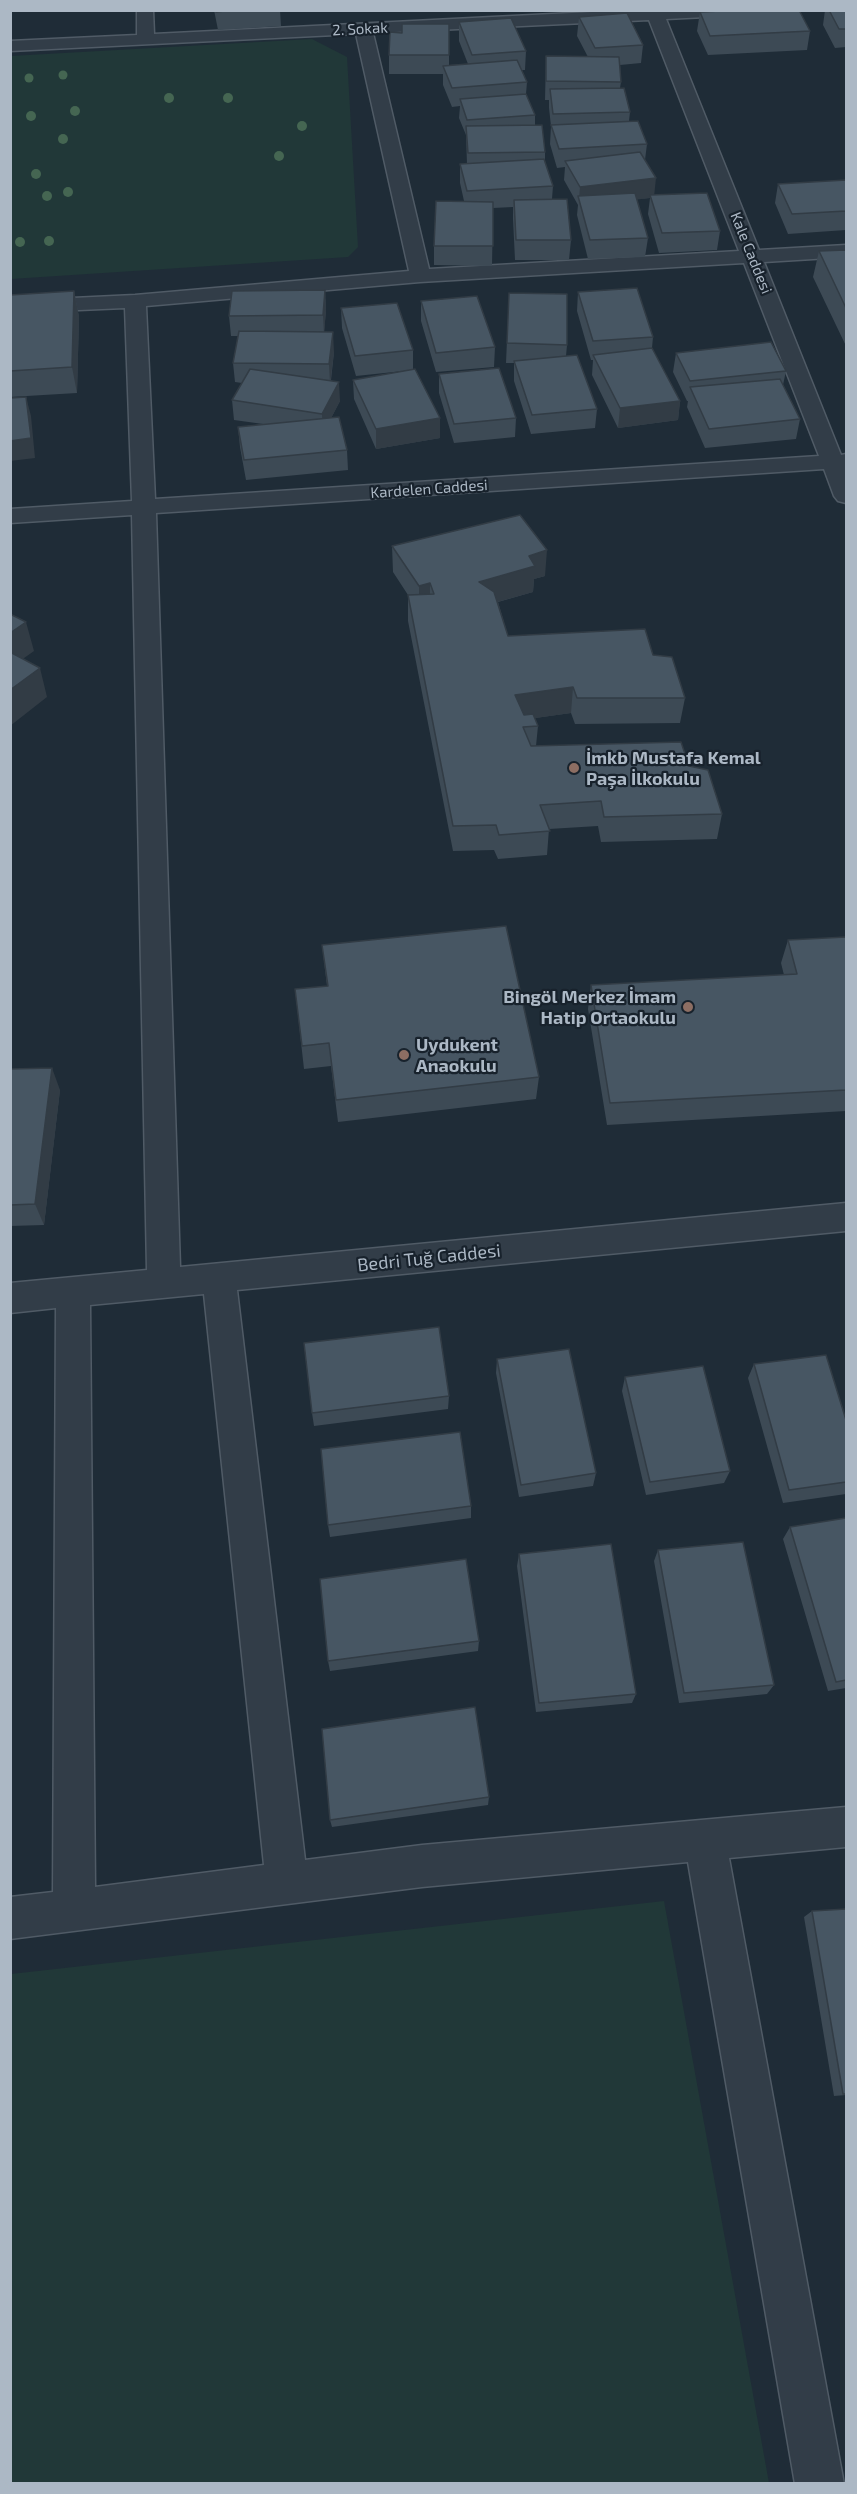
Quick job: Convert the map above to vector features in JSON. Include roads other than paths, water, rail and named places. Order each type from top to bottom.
[{"type":"street","points":[[145,10],[146,40]]},
{"type":"street","name":"2. Sokak","points":[[10,46],[746,10]]},
{"type":"street","name":"Kale Caddesi","points":[[655,13],[752,257],[839,461],[846,496]]},
{"type":"street","points":[[363,29],[420,276]]},
{"type":"street","points":[[10,307],[135,301],[420,276],[846,250]]},
{"type":"street","points":[[135,301],[144,508],[164,1283]]},
{"type":"street","name":"Kardelen Caddesi","points":[[10,516],[839,461]]},
{"type":"street","name":"Bedri Tuğ Caddesi","points":[[10,1298],[846,1216]]},
{"type":"street","points":[[219,1278],[287,1884]]},
{"type":"street","points":[[73,1292],[74,1910]]},
{"type":"street","points":[[10,1918],[422,1866],[846,1827]]},
{"type":"street","points":[[705,1840],[820,2484]]},
{"type":"place","name":"İmkb Mustafa Kemal Paşa İlkokulu","points":[[574,768]]},
{"type":"place","name":"Bingöl Merkez İmam Hatip Ortaokulu","points":[[688,1007]]},
{"type":"place","name":"Uydukent Anaokulu","points":[[404,1055]]}]
